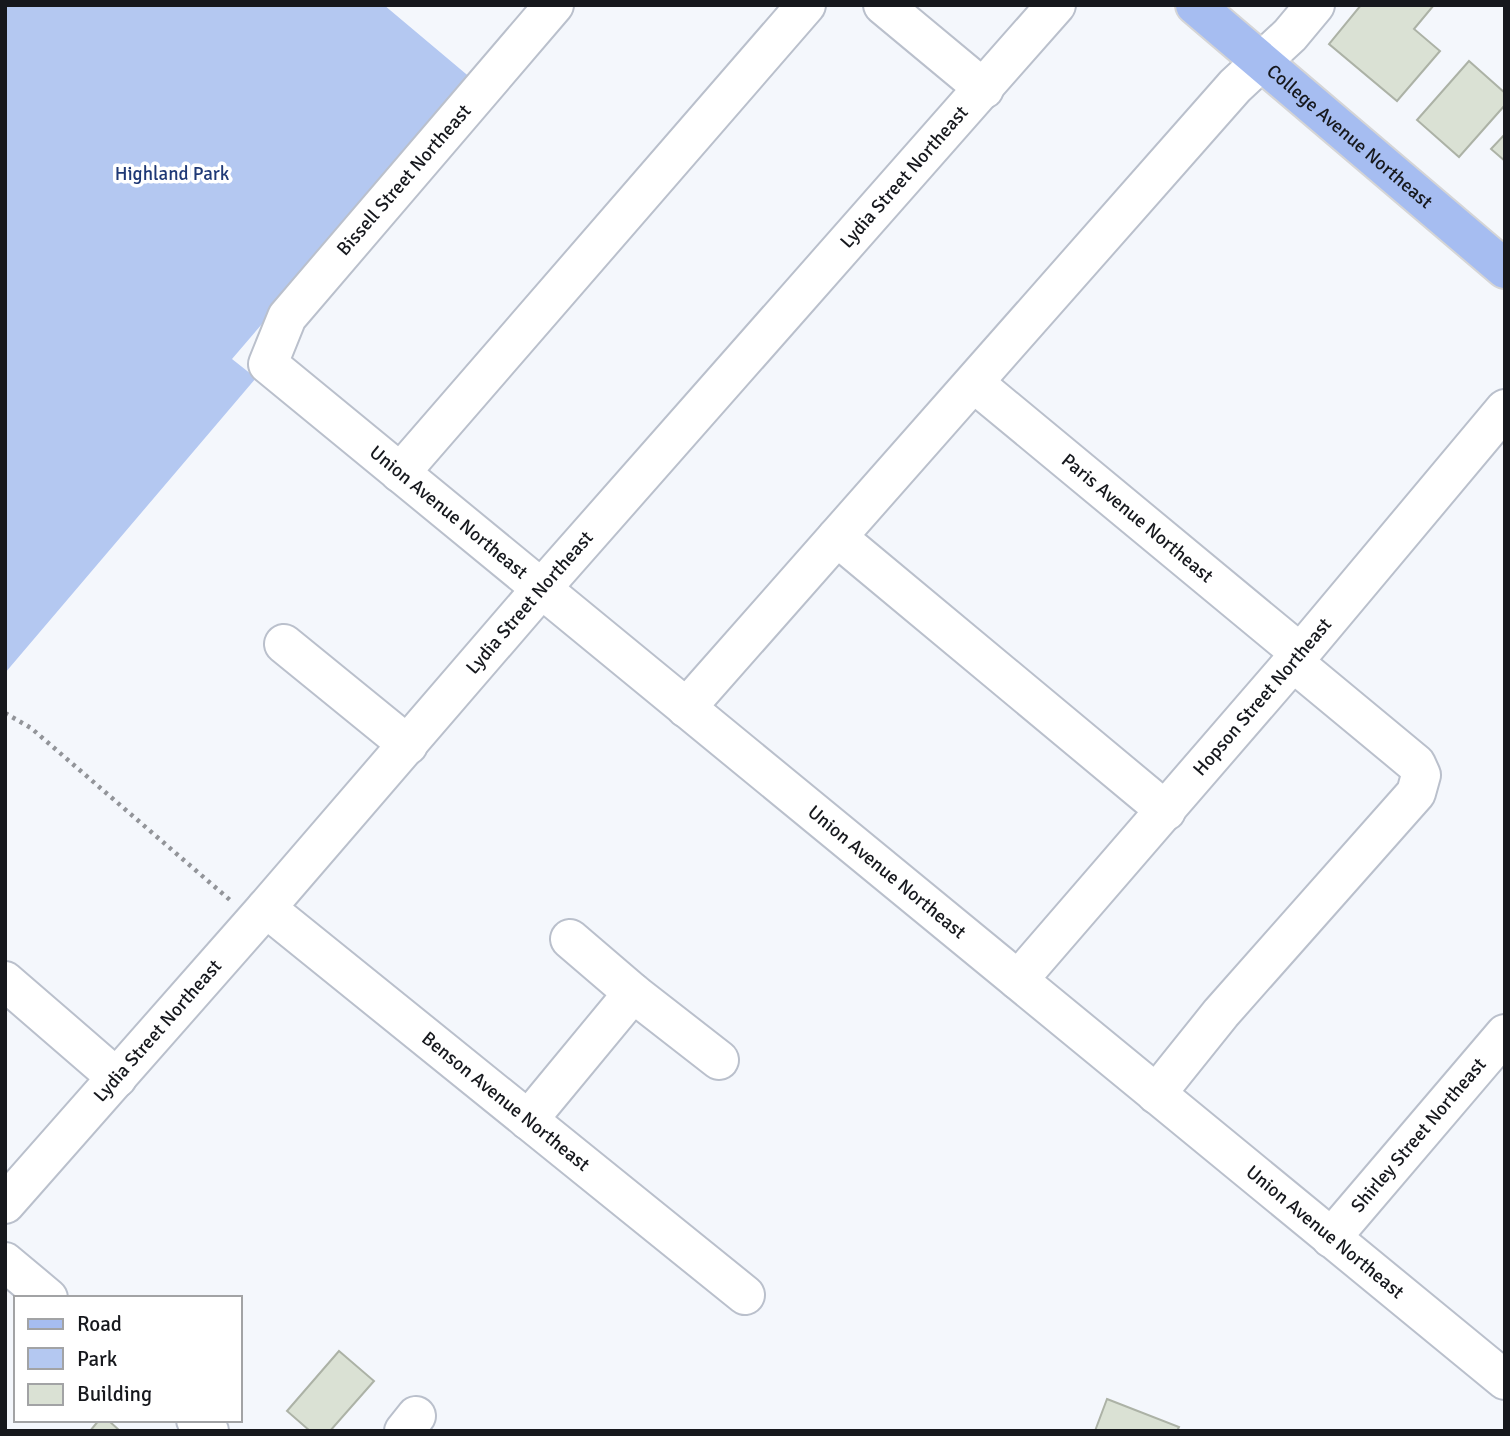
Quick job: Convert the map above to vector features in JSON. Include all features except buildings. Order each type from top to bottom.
[{"type":"main road","name":"College Avenue Northeast","points":[[1195,5],[1505,269]]},
{"type":"street","name":"Bissell Street Northeast","points":[[268,364],[287,317],[554,5]]},
{"type":"street","points":[[400,473],[806,5]]},
{"type":"street","points":[[883,5],[984,89]]},
{"type":"street","name":"Lydia Street Northeast","points":[[5,1204],[117,1078],[252,907],[408,745],[541,589],[1056,5]]},
{"type":"street","points":[[686,708],[1234,86],[1290,36],[1315,5]]},
{"type":"street","name":"Union Avenue Northeast","points":[[268,364],[1505,1380]]},
{"type":"street","name":"Paris Avenue Northeast","points":[[974,383],[1296,658],[1416,764],[1421,775],[1416,793],[1221,1013],[1156,1094]]},
{"type":"street","name":"Hopson Street Northeast","points":[[1018,980],[1166,811],[1505,409]]},
{"type":"street","points":[[838,537],[1166,811]]},
{"type":"street","points":[[284,644],[408,745]]},
{"type":"street","name":"Benson Avenue Northeast","points":[[252,907],[528,1120],[745,1296]]},
{"type":"street","points":[[570,939],[633,993],[719,1059]]},
{"type":"street","points":[[5,981],[117,1078]]},
{"type":"street","points":[[528,1120],[633,993]]},
{"type":"street","name":"Shirley Street Northeast","points":[[1331,1238],[1505,1034]]},
{"type":"street","points":[[5,1262],[46,1296]]},
{"type":"path","points":[[5,713],[31,728],[252,907]]},
{"type":"green space","name":"Highland Park","points":[[5,5],[384,5],[472,79],[232,359],[256,378],[5,673]]}]
